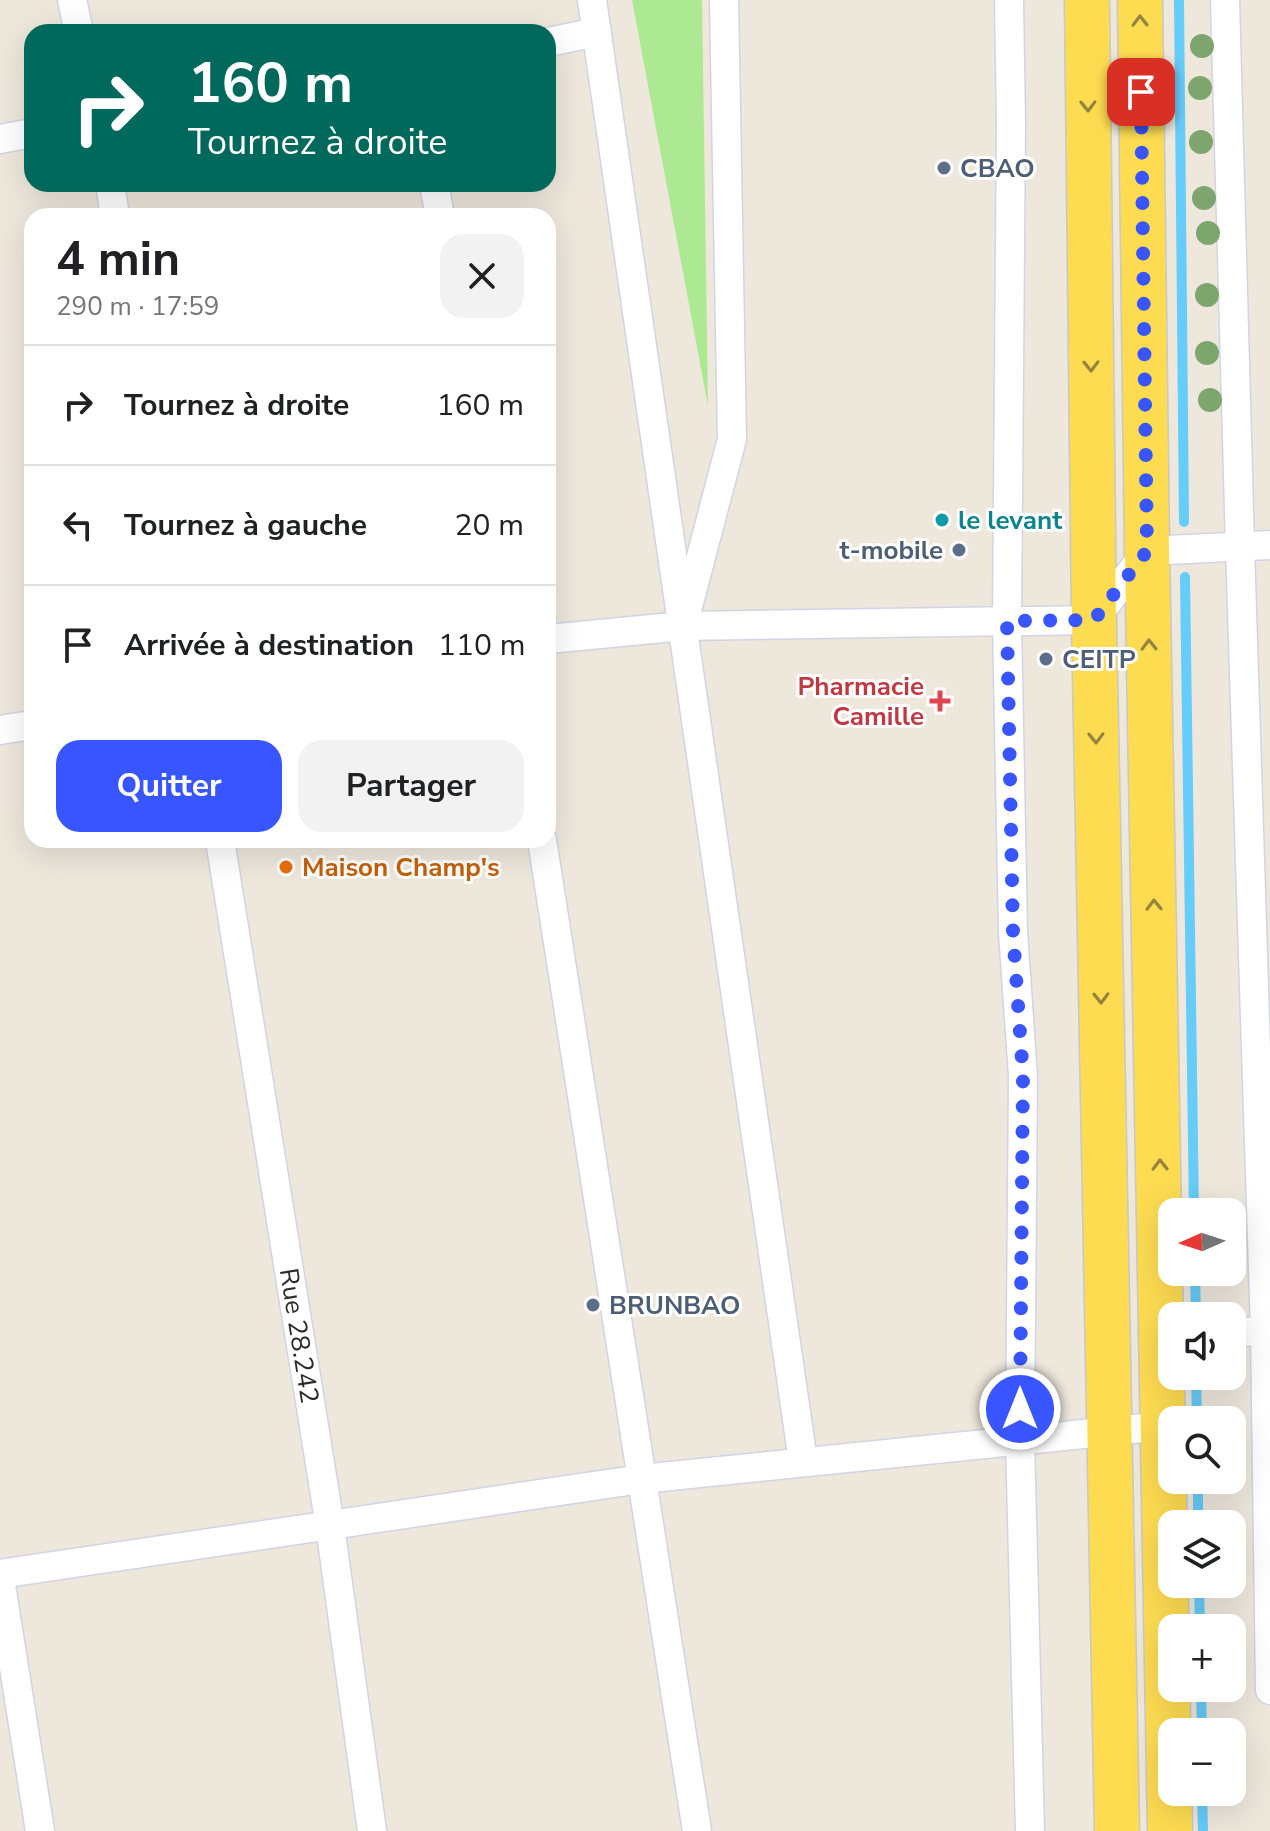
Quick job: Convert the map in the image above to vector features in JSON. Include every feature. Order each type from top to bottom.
[{"type":"main road","points":[[1087,0],[1094,620],[1117,1831]]},
{"type":"main road","points":[[1140,0],[1147,551],[1167,1302]]},
{"type":"main road","points":[[1163,1494],[1170,1831]]},
{"type":"street","points":[[72,0],[77,24]]},
{"type":"street","points":[[592,0],[803,1461]]},
{"type":"street","points":[[683,626],[732,439],[724,0]]},
{"type":"street","points":[[1009,0],[1007,621],[1013,932],[1023,1076],[1020,1440],[1030,1831]]},
{"type":"street","points":[[1225,0],[1240,547],[1268,1331],[1270,1690]]},
{"type":"street","points":[[556,40],[597,32]]},
{"type":"street","points":[[0,139],[24,134]]},
{"type":"street","points":[[556,638],[683,626],[1094,620],[1147,551],[1270,545]]},
{"type":"street","points":[[0,730],[24,726]]},
{"type":"street","name":"Rue 28.242","points":[[221,848],[330,1526],[372,1831]]},
{"type":"street","points":[[543,848],[697,1831]]},
{"type":"street","points":[[1246,1332],[1268,1331]]},
{"type":"street","points":[[40,1831],[0,1576],[641,1479],[1158,1426]]},
{"type":"green space","points":[[632,0],[702,0],[708,406]]},
{"type":"waterway","points":[[1179,0],[1184,522]]},
{"type":"waterway","points":[[1185,577],[1194,1198]]},
{"type":"waterway","points":[[1195,1286],[1196,1302]]},
{"type":"waterway","points":[[1196,1390],[1197,1406]]},
{"type":"waterway","points":[[1198,1494],[1198,1510]]},
{"type":"waterway","points":[[1199,1598],[1200,1614]]},
{"type":"waterway","points":[[1201,1702],[1202,1718]]},
{"type":"waterway","points":[[1202,1806],[1203,1831]]},
{"type":"place","name":"CBAO","points":[[944,168]]},
{"type":"place","name":"le levant","points":[[942,520]]},
{"type":"place","name":"t-mobile","points":[[959,550]]},
{"type":"place","name":"CEITP","points":[[1046,659]]},
{"type":"place","name":"Pharmacie Camille","points":[[940,701]]},
{"type":"place","name":"Maison Champ's","points":[[286,867]]},
{"type":"place","name":"BRUNBAO","points":[[593,1305]]},
{"type":"route","points":[[1020,1409],[1023,1076],[1013,932],[1007,621],[1094,620],[1147,551],[1141,92]]}]
